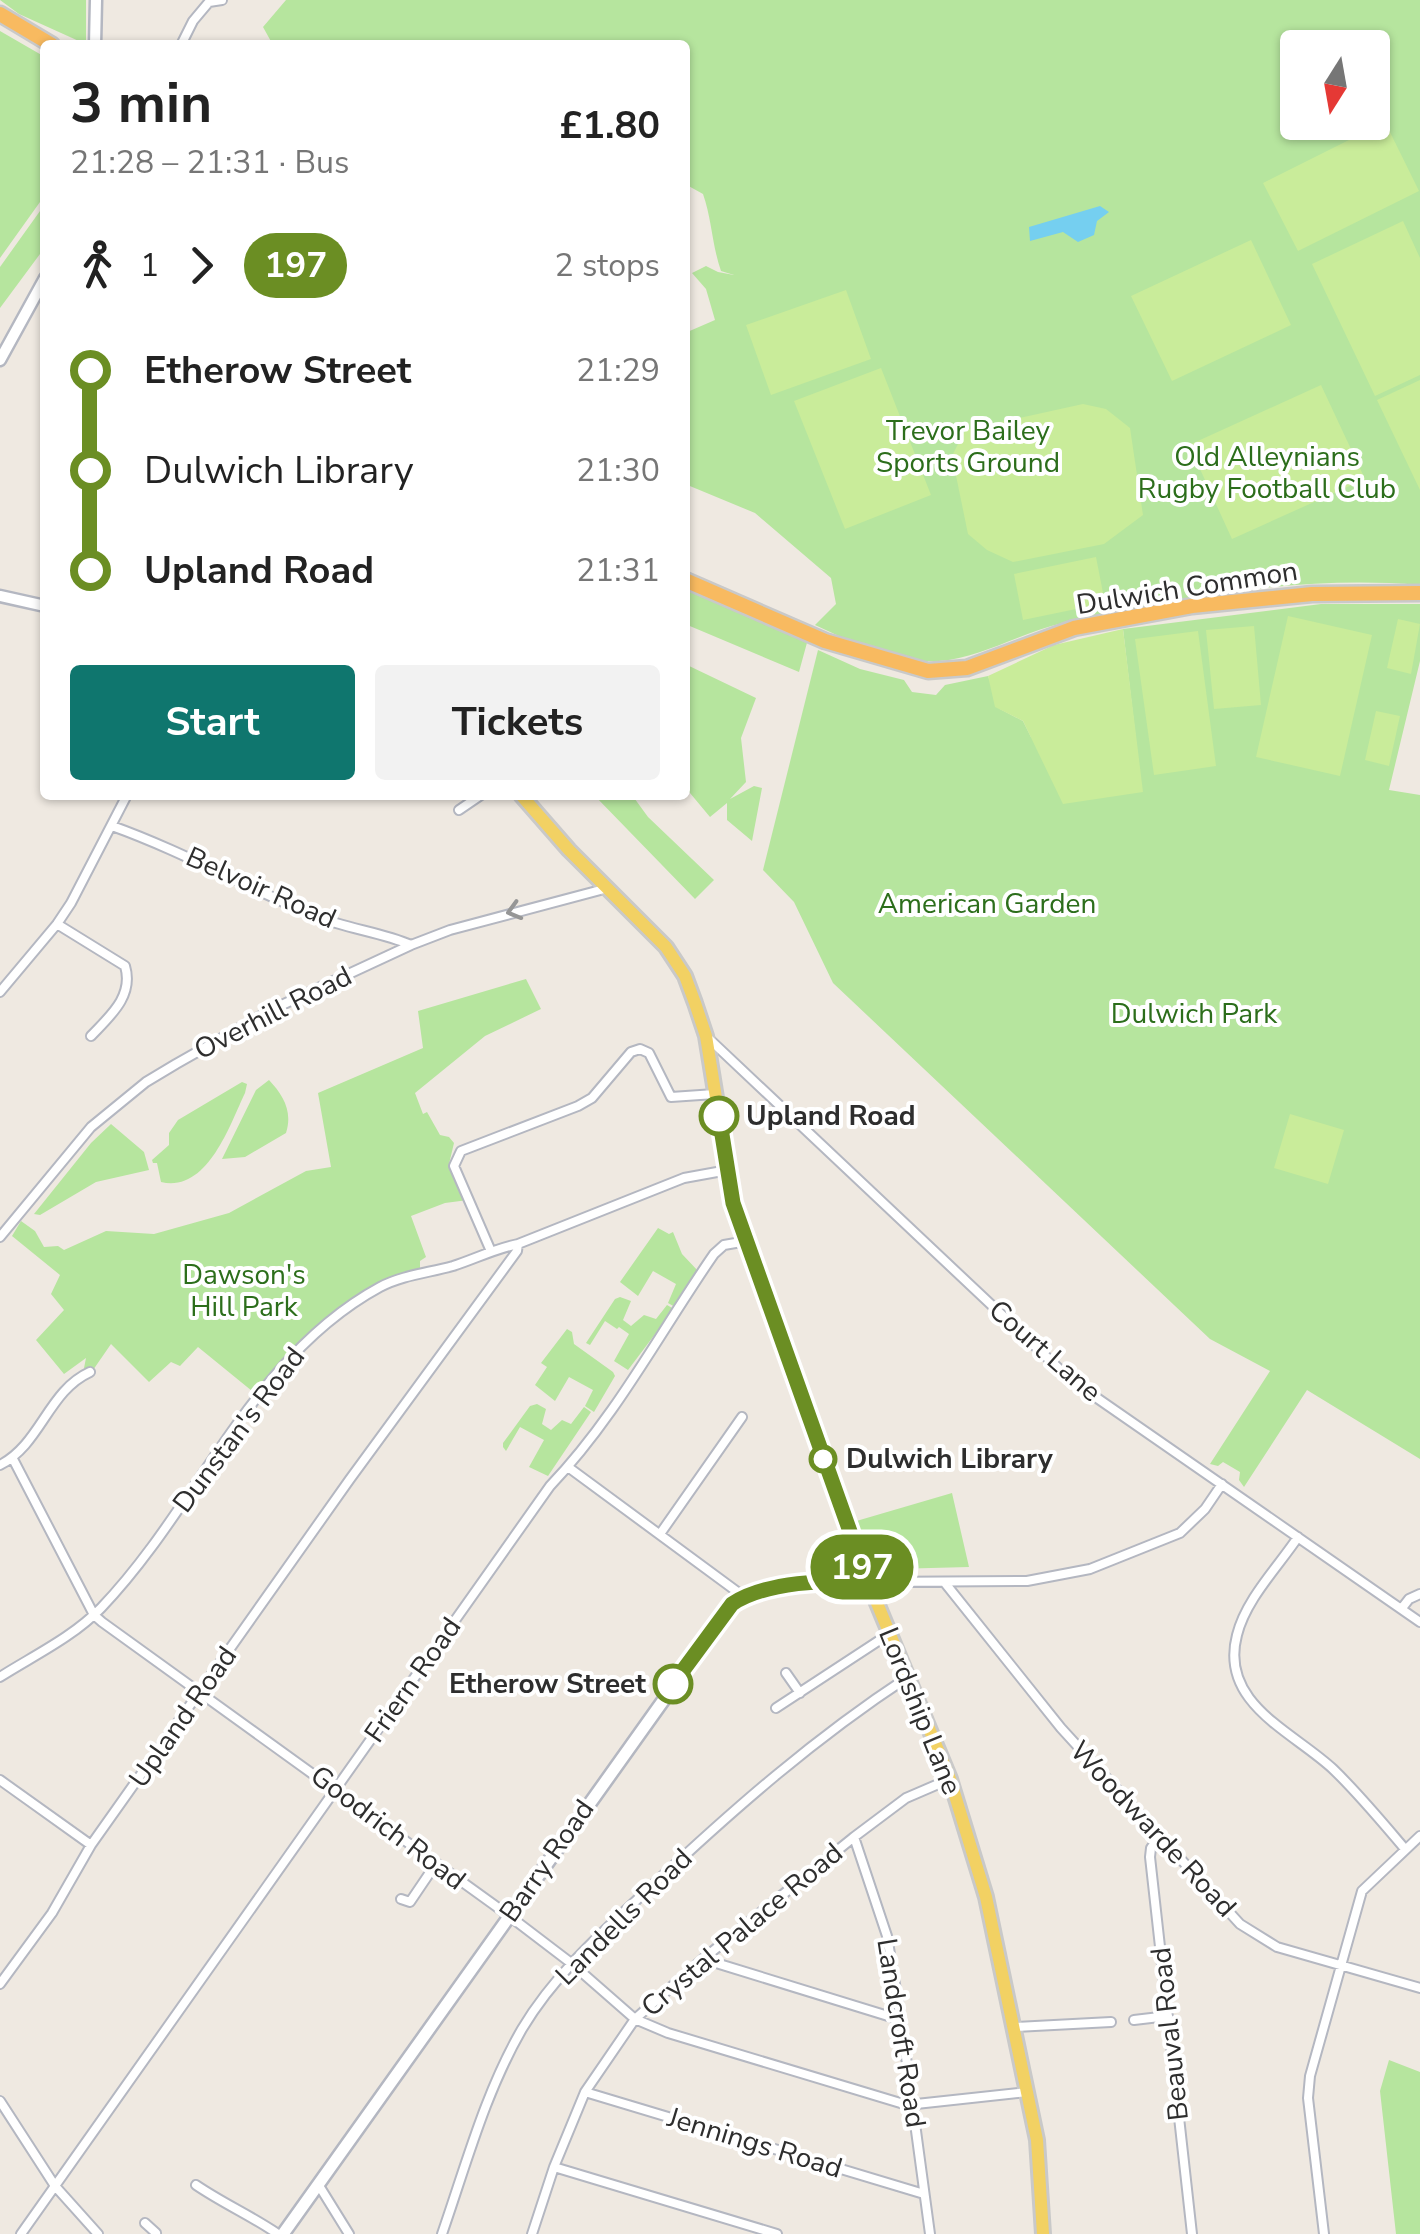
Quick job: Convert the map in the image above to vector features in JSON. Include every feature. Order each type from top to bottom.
[{"type":"highway","points":[[0,14],[44,40]]},
{"type":"highway","name":"Dulwich Common","points":[[690,582],[836,646],[928,671],[968,668],[1074,628],[1192,606],[1312,594],[1420,593]]},
{"type":"main road","name":"Lordship Lane","points":[[524,800],[669,950],[684,976],[706,1036],[733,1203],[868,1582],[950,1779],[986,1897],[1036,2140],[1042,2234]]},
{"type":"main road","points":[[743,1596],[761,1590],[868,1582]]},
{"type":"main road","name":"Barry Road","points":[[280,2234],[701,1644],[732,1604],[743,1596]]},
{"type":"street","points":[[95,40],[96,0]]},
{"type":"street","points":[[184,40],[209,2],[222,0]]},
{"type":"street","points":[[0,360],[40,287]]},
{"type":"street","points":[[0,596],[40,605]]},
{"type":"street","points":[[0,992],[58,924],[125,800]]},
{"type":"street","points":[[459,810],[474,800]]},
{"type":"street","name":"Belvoir Road","points":[[112,826],[167,846],[320,918],[390,936],[412,946]]},
{"type":"street","name":"Overhill Road","points":[[0,1237],[91,1128],[146,1082],[271,1010],[412,946],[482,920],[608,888]]},
{"type":"street","points":[[58,924],[125,966],[128,976],[117,1008],[91,1036]]},
{"type":"street","name":"Court Lane","points":[[706,1036],[1071,1380],[1420,1622]]},
{"type":"street","points":[[490,1250],[454,1166],[461,1151],[592,1098],[632,1052],[640,1048],[649,1053],[672,1096],[715,1094]]},
{"type":"street","points":[[518,1244],[684,1178],[728,1170]]},
{"type":"street","name":"Friern Road","points":[[20,2234],[550,1486],[568,1468],[632,1381],[714,1254],[724,1245],[747,1241]]},
{"type":"street","name":"Dunstan's Road","points":[[0,1677],[94,1614],[149,1552],[284,1362],[314,1332],[379,1288],[411,1274],[454,1266],[490,1250],[518,1244]]},
{"type":"street","name":"Upland Road","points":[[0,1984],[52,1913],[91,1845],[517,1251],[518,1244]]},
{"type":"street","points":[[0,1465],[13,1459],[39,1431],[53,1405],[74,1380],[90,1372]]},
{"type":"street","points":[[660,1534],[742,1417]]},
{"type":"street","name":"Goodrich Road","points":[[13,1459],[94,1614],[508,1915],[572,1963],[635,2019],[668,2033],[914,2106],[1027,2092]]},
{"type":"street","points":[[568,1468],[743,1596]]},
{"type":"street","points":[[868,1582],[1042,1579],[1112,1562],[1186,1529],[1222,1484]]},
{"type":"street","points":[[1298,1538],[1240,1626],[1234,1652],[1236,1676],[1255,1706],[1334,1770],[1406,1849]]},
{"type":"street","name":"Woodwarde Road","points":[[945,1583],[1061,1728],[1249,1931],[1270,1944],[1420,1988]]},
{"type":"street","points":[[1402,1608],[1409,1598],[1420,1594]]},
{"type":"street","points":[[776,1708],[890,1634]]},
{"type":"street","points":[[786,1673],[800,1693]]},
{"type":"street","name":"Landells Road","points":[[442,2234],[496,2081],[523,2028],[572,1963],[750,1794],[832,1728],[908,1677]]},
{"type":"street","name":"Crystal Palace Road","points":[[532,2234],[554,2166],[585,2092],[635,2019],[854,1837],[906,1798],[950,1779]]},
{"type":"street","points":[[0,1780],[91,1845]]},
{"type":"street","points":[[1324,2234],[1308,2091],[1362,1890],[1420,1836]]},
{"type":"street","name":"Landcroft Road","points":[[854,1837],[887,1936],[930,2234]]},
{"type":"street","name":"Beauval Road","points":[[1158,1837],[1150,1857],[1192,2234]]},
{"type":"street","points":[[401,1899],[410,1902],[435,1864]]},
{"type":"street","points":[[703,1959],[901,2020]]},
{"type":"street","points":[[1134,2020],[1168,2016]]},
{"type":"street","points":[[1014,2027],[1112,2022]]},
{"type":"street","name":"Jennings Road","points":[[585,2092],[924,2194]]},
{"type":"street","points":[[0,2101],[54,2186],[98,2234]]},
{"type":"street","points":[[554,2166],[749,2230],[777,2234]]},
{"type":"street","points":[[318,2184],[349,2234]]},
{"type":"street","points":[[196,2186],[280,2234]]},
{"type":"street","points":[[145,2223],[157,2234]]},
{"type":"green space","points":[[0,0],[86,0],[86,40],[77,40],[19,14]]},
{"type":"green space","points":[[286,0],[1420,0],[1420,585],[1330,583],[1196,597],[1063,623],[970,655],[939,661],[891,655],[815,625],[836,604],[831,578],[755,513],[690,486],[690,331],[715,320],[706,289],[692,273],[706,266],[718,272],[734,275],[721,271],[703,194],[690,187],[690,40],[270,40],[263,27]]},
{"type":"green space","points":[[0,31],[40,54],[40,202],[0,258]]},
{"type":"green space","points":[[1390,132],[1419,191],[1298,251],[1263,183],[1349,140],[1390,140]]},
{"type":"green space","points":[[40,211],[40,254],[0,308],[0,267]]},
{"type":"green space","points":[[1403,221],[1420,258],[1420,375],[1375,396],[1312,264]]},
{"type":"green space","points":[[1251,240],[1291,325],[1172,381],[1131,296]]},
{"type":"green space","points":[[846,290],[871,359],[771,395],[746,325]]},
{"type":"green space","points":[[881,368],[931,495],[845,529],[794,401]]},
{"type":"green space","points":[[1420,380],[1420,490],[1377,400]]},
{"type":"green space","name":"Old Alleynians Rugby Football Club","points":[[1321,385],[1365,479],[1232,539],[1189,445]]},
{"type":"green space","name":"Trevor Bailey Sports Ground","points":[[1083,404],[1106,409],[1130,428],[1143,515],[1104,544],[1013,562],[987,550],[968,534],[952,456],[965,430]]},
{"type":"green space","points":[[1096,557],[1105,603],[1023,620],[1014,574]]},
{"type":"green space","points":[[690,591],[808,639],[799,672],[690,626]]},
{"type":"green space","name":"Dulwich Park","points":[[1321,604],[1420,604],[1420,661],[1389,790],[1420,795],[1420,1459],[1307,1390],[1244,1487],[1239,1480],[1240,1472],[1223,1462],[1218,1466],[1210,1464],[1270,1371],[1210,1339],[833,983],[794,902],[763,870],[818,650],[860,669],[904,680],[912,692],[936,695],[945,685],[988,676],[1000,709],[1023,721],[1031,737],[1142,792],[1123,629]]},
{"type":"green space","points":[[1288,616],[1372,635],[1340,776],[1256,757]]},
{"type":"green space","points":[[1398,619],[1420,624],[1411,674],[1387,668]]},
{"type":"green space","points":[[1254,626],[1261,705],[1214,709],[1206,630]]},
{"type":"green space","points":[[1123,629],[1143,792],[1063,804],[1023,721],[995,707],[988,676],[1054,645]]},
{"type":"green space","points":[[1198,631],[1216,766],[1154,775],[1135,639]]},
{"type":"green space","points":[[690,666],[756,698],[741,738],[746,782],[730,799],[754,786],[762,788],[752,841],[727,820],[727,803],[710,817],[690,793]]},
{"type":"green space","points":[[1376,711],[1400,716],[1389,766],[1365,760]]},
{"type":"green space","points":[[599,800],[636,800],[648,817],[714,880],[695,899]]},
{"type":"green space","name":"Dawson's Hill Park","points":[[526,979],[541,1009],[485,1036],[415,1093],[423,1114],[427,1112],[440,1135],[454,1143],[449,1164],[468,1200],[445,1203],[411,1216],[426,1257],[420,1261],[420,1272],[381,1290],[317,1333],[257,1395],[198,1347],[180,1366],[171,1362],[149,1382],[111,1344],[91,1373],[84,1368],[86,1358],[64,1374],[36,1340],[64,1310],[51,1294],[60,1275],[12,1236],[21,1221],[35,1231],[44,1247],[58,1246],[64,1250],[106,1231],[154,1234],[229,1213],[306,1171],[331,1167],[318,1093],[423,1048],[418,1011]]},
{"type":"green space","points":[[269,1080],[285,1104],[286,1133],[245,1157],[222,1159],[256,1090]]},
{"type":"green space","points":[[242,1082],[247,1084],[245,1093],[224,1138],[204,1167],[177,1183],[161,1182],[157,1163],[152,1160],[169,1145],[169,1133],[178,1120]]},
{"type":"green space","points":[[1290,1114],[1344,1130],[1328,1184],[1274,1168]]},
{"type":"green space","points":[[111,1124],[144,1152],[149,1170],[96,1182],[40,1215],[34,1214],[91,1143]]},
{"type":"green space","points":[[658,1228],[673,1232],[682,1254],[699,1272],[675,1307],[668,1303],[676,1284],[653,1271],[638,1296],[620,1282]]},
{"type":"green space","points":[[620,1297],[631,1301],[623,1320],[631,1326],[644,1315],[656,1319],[667,1305],[674,1309],[628,1370],[614,1361],[629,1334],[619,1327],[605,1321],[590,1345],[586,1343]]},
{"type":"green space","points":[[567,1329],[572,1332],[574,1344],[615,1376],[594,1412],[585,1406],[593,1390],[569,1377],[555,1401],[535,1385],[547,1367],[541,1363]]},
{"type":"green space","points":[[537,1404],[546,1409],[542,1424],[551,1430],[562,1420],[571,1424],[584,1407],[591,1412],[548,1476],[529,1467],[544,1440],[520,1427],[506,1451],[503,1447],[530,1406]]},
{"type":"green space","points":[[952,1493],[969,1567],[893,1569],[873,1564],[853,1522]]},
{"type":"green space","points":[[1389,2060],[1420,2072],[1420,2234],[1396,2234],[1380,2091]]},
{"type":"water","points":[[1100,206],[1109,212],[1097,221],[1094,235],[1078,242],[1063,232],[1030,241],[1029,227]]},
{"type":"bus line","name":"197","points":[[673,1684],[732,1604],[743,1596],[761,1590],[868,1582],[733,1203],[719,1116]]},
{"type":"place","name":"Upland Road","points":[[719,1116]]},
{"type":"place","name":"Dulwich Library","points":[[823,1459]]},
{"type":"place","name":"Etherow Street","points":[[673,1684]]},
{"type":"park label","name":"American Garden","points":[[987,904]]}]
